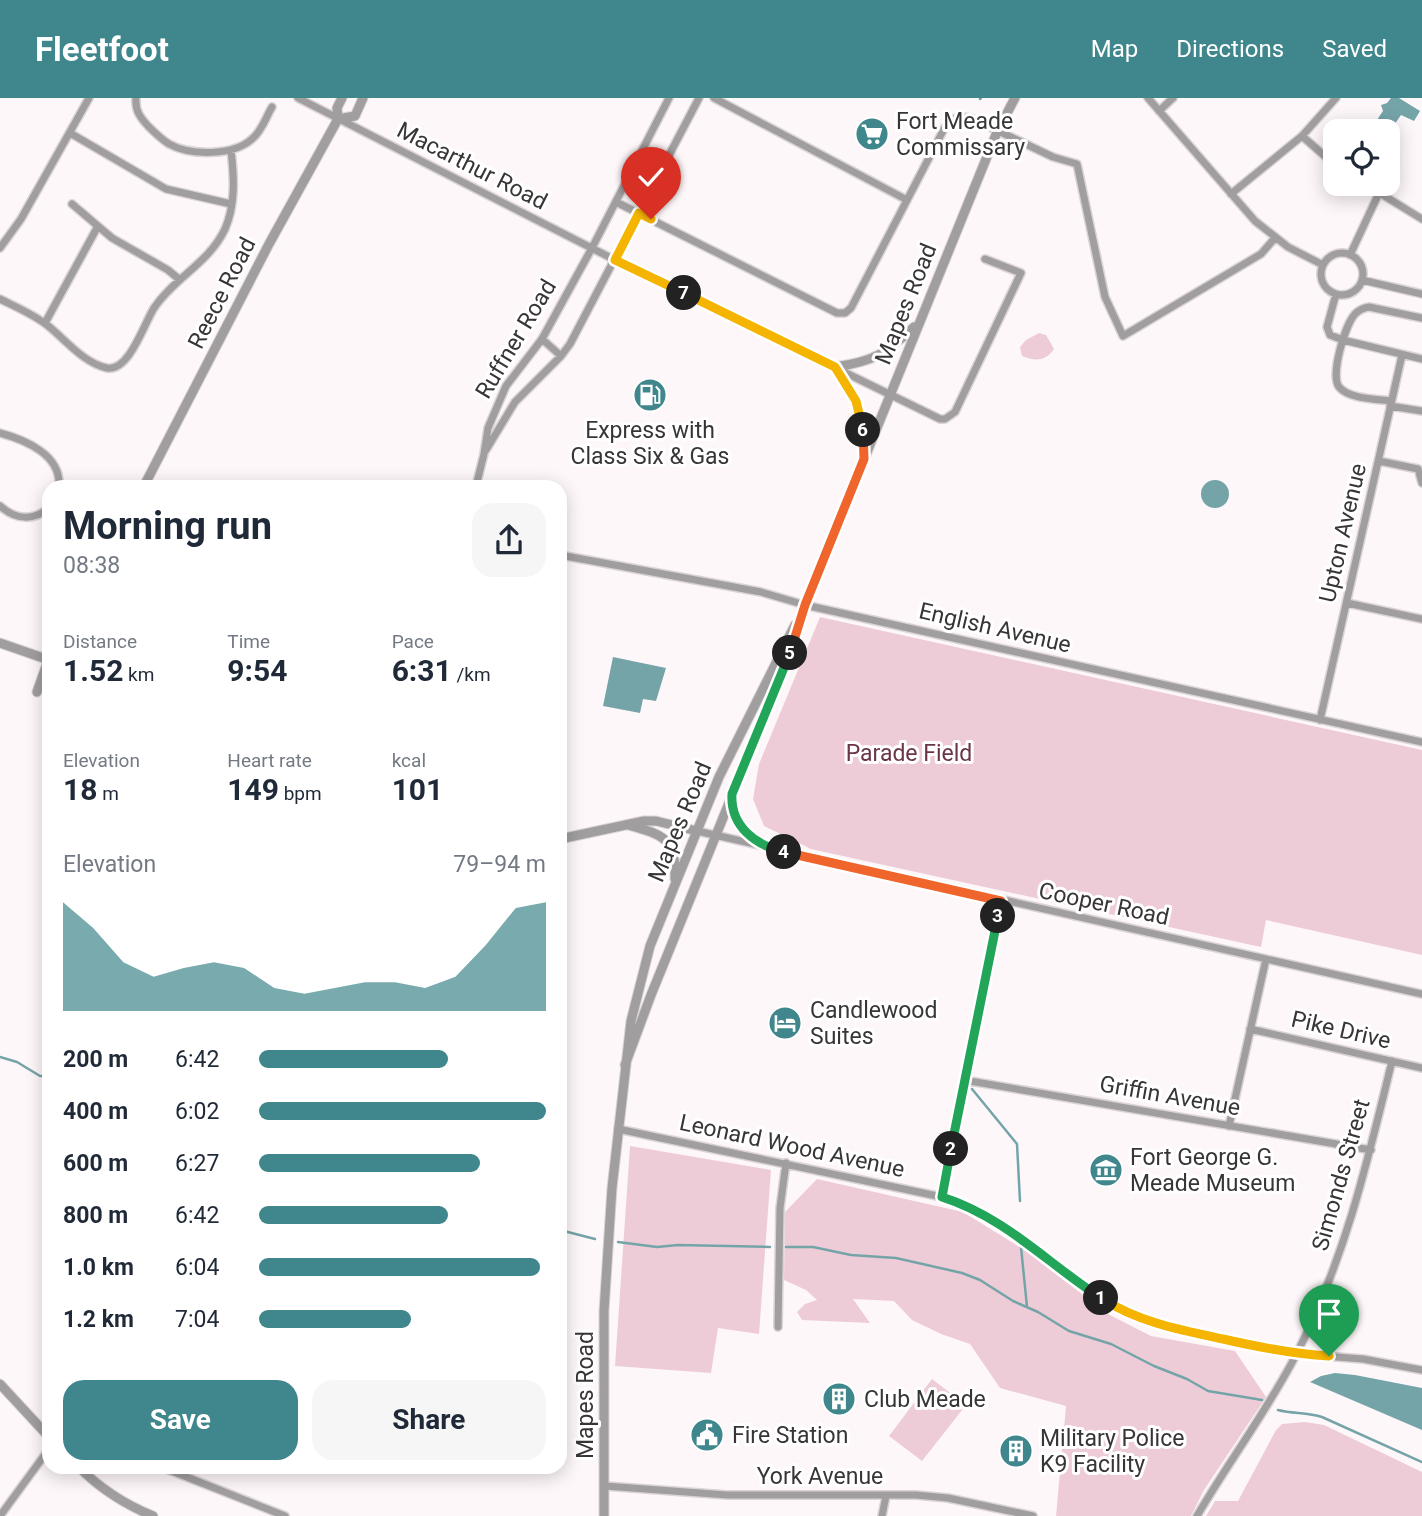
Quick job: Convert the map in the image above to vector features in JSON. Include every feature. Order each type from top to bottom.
[{"type":"street","points":[[0,248],[21,219],[89,98]]},
{"type":"street","points":[[136,98],[135,107],[142,120],[169,144],[195,152],[231,150],[251,141],[272,107]]},
{"type":"street","name":"Macarthur Road","points":[[298,98],[592,248]]},
{"type":"street","name":"Reece Road","points":[[147,480],[269,244],[338,119],[337,108],[342,98]]},
{"type":"street","name":"Reece Road","points":[[338,119],[355,116],[363,98]]},
{"type":"street","name":"Ruffner Road","points":[[478,480],[488,428],[503,393],[541,339],[592,248],[669,98]]},
{"type":"street","name":"Ruffner Road","points":[[484,454],[515,402],[561,356],[615,260],[699,98]]},
{"type":"street","points":[[714,98],[907,200]]},
{"type":"street","name":"Mapes Road","points":[[625,1065],[790,653],[805,605],[918,323],[997,132],[1015,98]]},
{"type":"street","points":[[1148,98],[1231,194],[1275,238],[1323,265]]},
{"type":"street","points":[[1159,111],[1173,98]]},
{"type":"street","points":[[1231,194],[1302,136],[1336,98]]},
{"type":"street","points":[[616,202],[837,313],[845,313],[851,307],[945,127],[952,119],[961,116],[971,118],[997,132],[1077,164],[1105,297],[1123,335],[1261,254],[1275,238]]},
{"type":"street","points":[[70,133],[166,190],[231,204]]},
{"type":"street","points":[[1302,136],[1323,154]]},
{"type":"street","points":[[0,299],[45,323],[83,355],[107,368],[114,368],[125,361],[160,300],[202,261],[217,243],[229,219],[234,178],[231,150]]},
{"type":"street","points":[[1350,255],[1378,196]]},
{"type":"street","points":[[1384,196],[1422,219]]},
{"type":"street","points":[[72,204],[129,249],[168,270],[180,280]]},
{"type":"street","points":[[45,323],[98,226]]},
{"type":"street","points":[[592,248],[940,419],[945,419],[955,412],[1021,273],[985,258]]},
{"type":"street","points":[[1339,253],[1350,255],[1360,264],[1362,280],[1352,292],[1336,294],[1323,285],[1323,265],[1331,256],[1339,253]]},
{"type":"street","points":[[1362,280],[1422,294]]},
{"type":"street","points":[[1336,294],[1326,327],[1330,335],[1422,359]]},
{"type":"street","points":[[1422,318],[1363,308],[1352,318],[1343,340],[1336,373],[1341,389],[1352,394],[1422,411]]},
{"type":"street","points":[[835,367],[877,357],[888,351],[918,323]]},
{"type":"street","points":[[541,339],[561,356]]},
{"type":"street","name":"Upton Avenue","points":[[1320,720],[1402,355]]},
{"type":"street","points":[[835,367],[856,401],[863,429],[864,459]]},
{"type":"street","points":[[503,393],[515,402]]},
{"type":"street","points":[[0,433],[24,441],[46,456],[54,464],[59,480]]},
{"type":"street","points":[[1379,461],[1418,469],[1422,484]]},
{"type":"street","points":[[0,506],[9,513],[22,517],[36,516],[42,512]]},
{"type":"street","name":"English Avenue","points":[[567,556],[761,592],[805,605],[1422,742]]},
{"type":"street","points":[[1347,603],[1422,619]]},
{"type":"street","name":"Mapes Road","points":[[604,1516],[604,1311],[618,1129],[631,1021],[650,946],[730,752],[805,605]]},
{"type":"street","points":[[0,643],[42,658]]},
{"type":"street","points":[[37,692],[42,679]]},
{"type":"street","points":[[732,794],[738,825],[749,836],[772,849]]},
{"type":"street","points":[[567,837],[626,824],[656,821],[697,831]]},
{"type":"street","points":[[626,824],[661,835],[669,842],[674,854],[675,885]]},
{"type":"street","name":"Cooper Road","points":[[697,831],[1422,994]]},
{"type":"street","points":[[942,1197],[1001,901]]},
{"type":"street","points":[[1229,1126],[1266,959]]},
{"type":"street","name":"Pike Drive","points":[[1251,1029],[1422,1068]]},
{"type":"street","name":"Simonds Street","points":[[1197,1516],[1297,1354],[1341,1254],[1371,1150],[1392,1061]]},
{"type":"street","name":"Griffin Avenue","points":[[964,1080],[1371,1150]]},
{"type":"street","name":"Leonard Wood Avenue","points":[[618,1129],[942,1197],[972,1208],[1000,1223],[1096,1295],[1133,1316],[1194,1333],[1297,1354],[1363,1359],[1422,1370]]},
{"type":"street","points":[[778,1327],[780,1208],[786,1163]]},
{"type":"street","points":[[0,1384],[42,1429]]},
{"type":"street","points":[[0,1516],[42,1459]]},
{"type":"street","points":[[86,1474],[102,1490],[153,1516]]},
{"type":"street","points":[[179,1474],[285,1516]]},
{"type":"street","name":"York Avenue","points":[[605,1486],[727,1495],[948,1498],[1032,1516]]},
{"type":"street","points":[[883,1516],[886,1496]]},
{"type":"green space","points":[[1039,333],[1046,335],[1054,349],[1040,359],[1022,356],[1020,347]]},
{"type":"green space","name":"Parade Field","points":[[820,617],[1422,750],[1422,955],[1266,920],[1261,947],[811,849],[764,826],[753,799],[759,764]]},
{"type":"green space","points":[[630,1146],[771,1170],[759,1334],[718,1328],[711,1373],[615,1366]]},
{"type":"green space","points":[[817,1179],[963,1212],[1026,1251],[1108,1314],[1151,1336],[1235,1351],[1266,1397],[1204,1490],[1191,1516],[1056,1516],[1066,1406],[1000,1388],[970,1344],[912,1320],[894,1301],[853,1299],[870,1323],[802,1320],[797,1312],[805,1304],[817,1300],[806,1290],[784,1280],[785,1212]]},
{"type":"green space","points":[[932,1379],[966,1405],[922,1461],[889,1436]]},
{"type":"green space","points":[[1305,1422],[1324,1425],[1422,1472],[1422,1516],[1206,1516],[1215,1501],[1238,1501],[1276,1430],[1282,1424]]},
{"type":"water","points":[[1391,98],[1399,98],[1420,111],[1414,121],[1401,115],[1398,119],[1378,119],[1383,111],[1381,105]]},
{"type":"water","points":[[1215,480],[1225,484],[1229,494],[1225,504],[1215,508],[1205,504],[1201,494],[1205,484]]},
{"type":"water","points":[[613,657],[666,668],[656,701],[643,699],[640,713],[603,706]]},
{"type":"water","points":[[1335,1373],[1422,1388],[1422,1430],[1310,1382]]},
{"type":"waterway","points":[[0,1057],[17,1062],[42,1076]]},
{"type":"waterway","points":[[972,1089],[1017,1144],[1020,1201]]},
{"type":"waterway","points":[[567,1232],[595,1239]]},
{"type":"waterway","points":[[618,1242],[657,1247],[770,1247]]},
{"type":"waterway","points":[[786,1247],[813,1247],[851,1255],[896,1258],[962,1273],[980,1280],[1069,1331],[1111,1344],[1208,1391],[1262,1400]]},
{"type":"waterway","points":[[1021,1247],[1027,1307]]},
{"type":"waterway","points":[[1278,1410],[1322,1417],[1422,1462]]},
{"type":"place","name":"Fort Meade Commissary","points":[[872,134]]},
{"type":"place","name":"Express with Class Six & Gas","points":[[650,395]]},
{"type":"place","name":"Candlewood Suites","points":[[785,1023]]},
{"type":"place","name":"Fort George G. Meade Museum","points":[[1106,1170]]},
{"type":"place","name":"Club Meade","points":[[839,1399]]},
{"type":"place","name":"Fire Station","points":[[707,1435]]},
{"type":"place","name":"Military Police K9 Facility","points":[[1016,1451]]},
{"type":"route","points":[[651,219],[639,213],[615,260],[835,367],[856,401],[863,429],[864,459],[805,605],[790,653],[732,794],[732,804],[738,825],[749,836],[772,849],[1001,901],[942,1197],[982,1212],[1000,1223],[1096,1295],[1133,1316],[1237,1343],[1297,1354],[1329,1356]]}]
